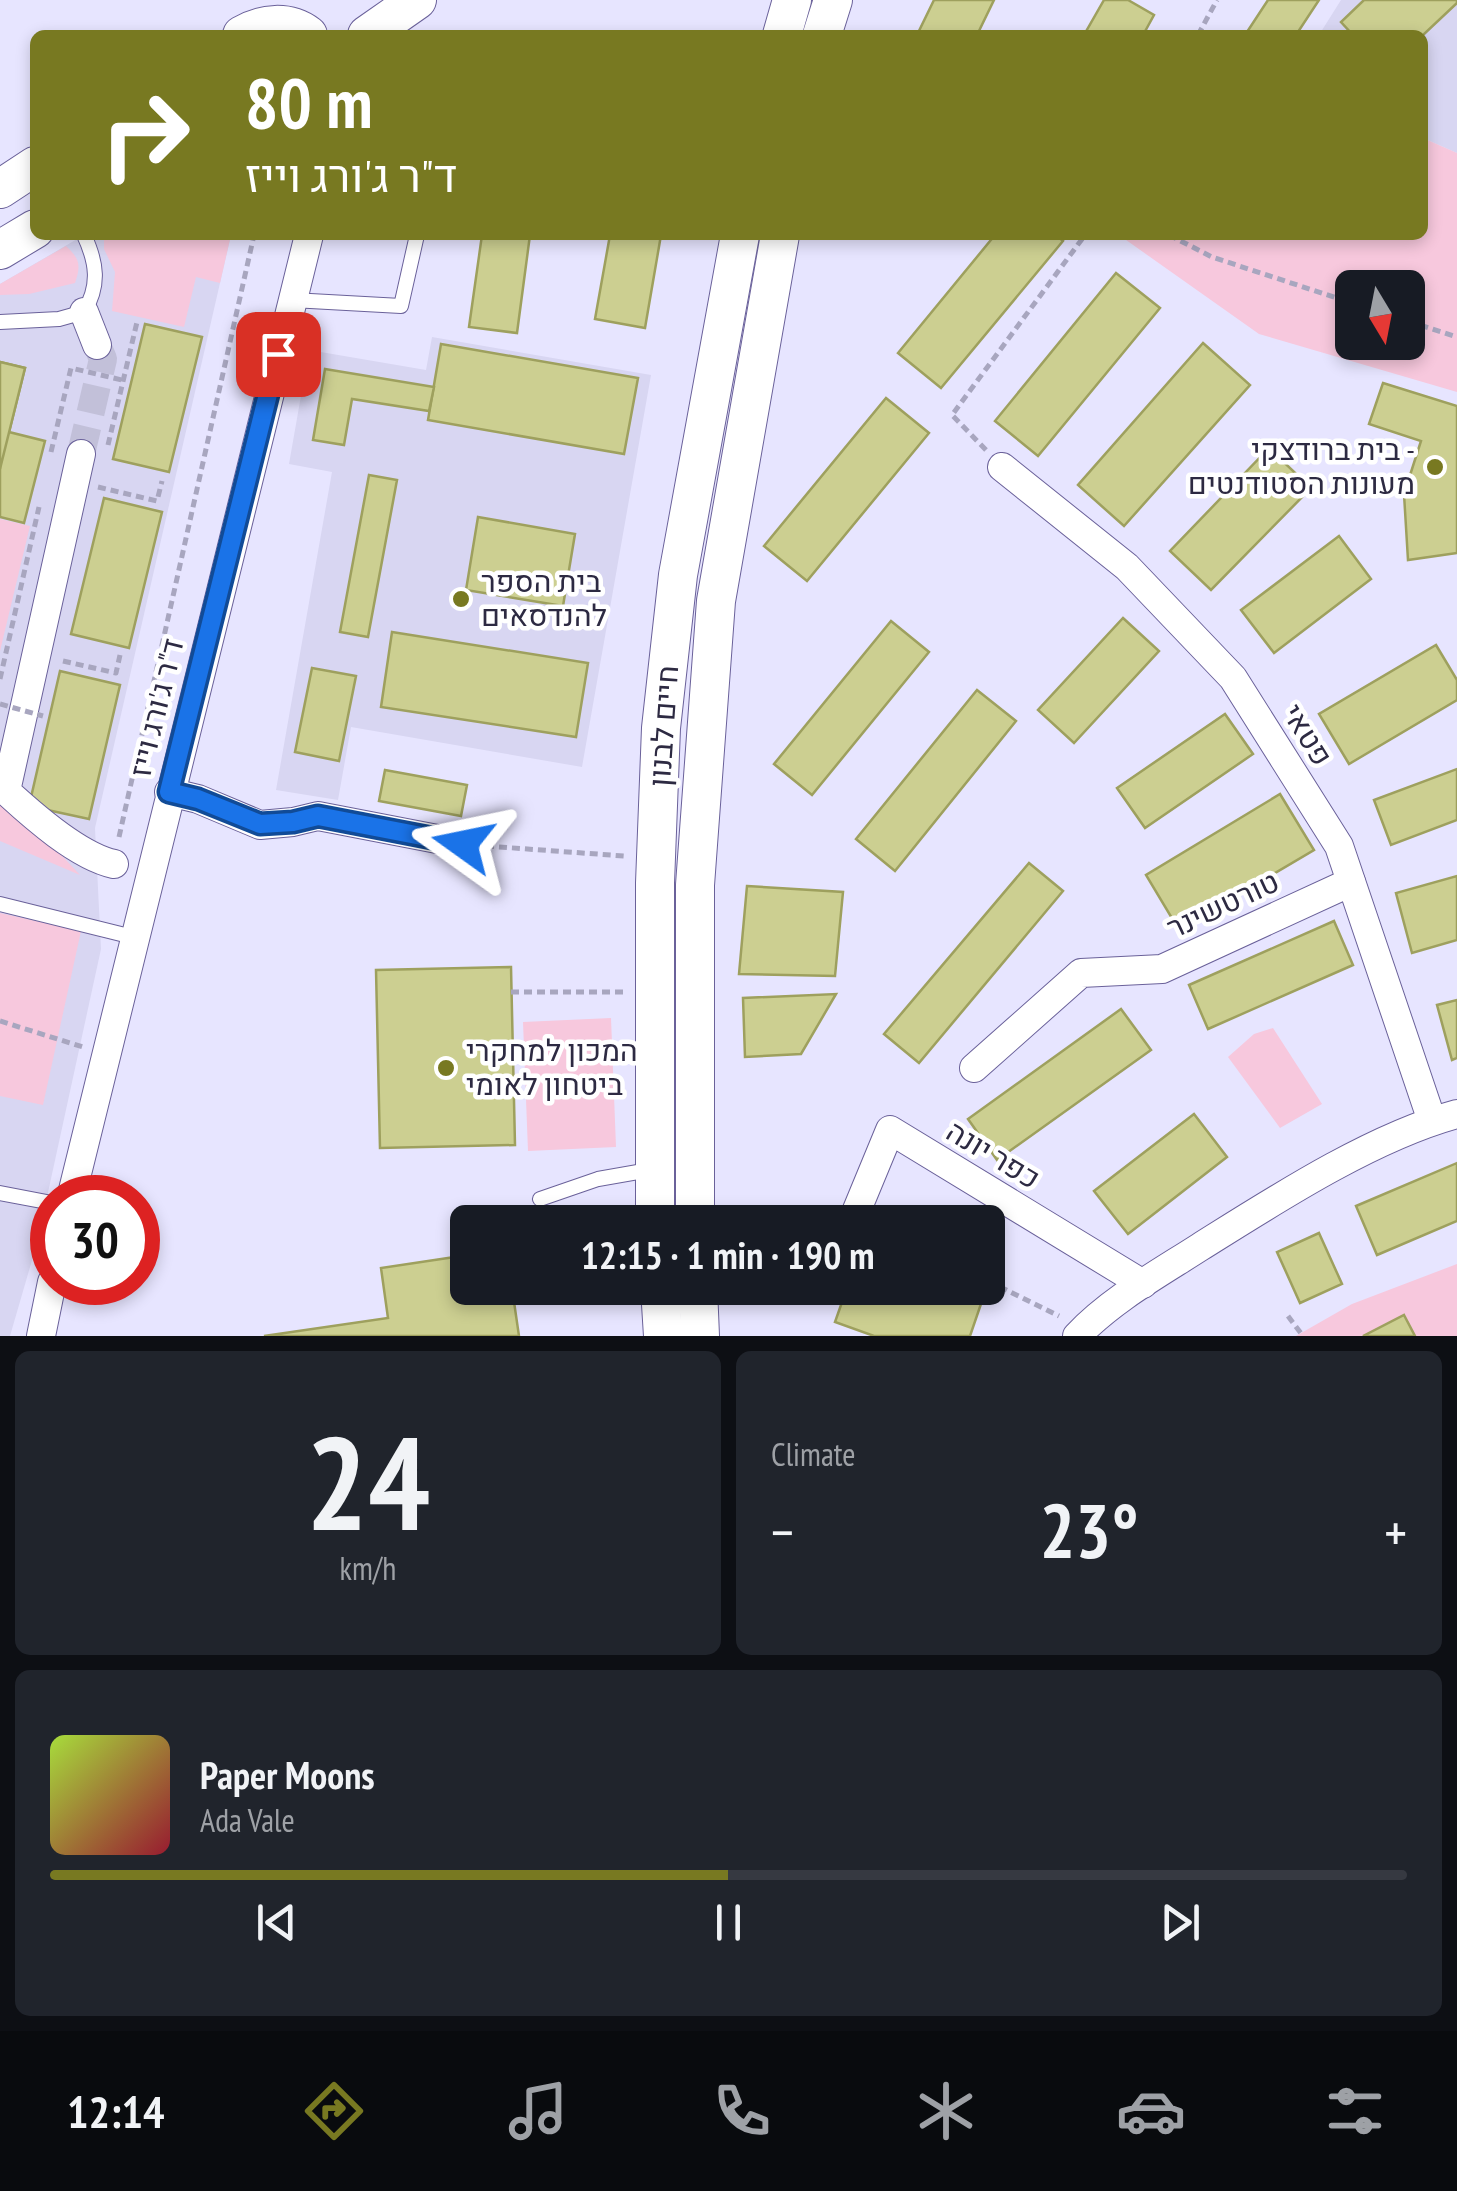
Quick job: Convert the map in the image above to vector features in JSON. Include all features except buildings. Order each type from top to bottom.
[{"type":"main road","points":[[253,30],[264,25],[296,30],[319,0]]},
{"type":"main road","points":[[374,30],[416,0]]},
{"type":"main road","points":[[772,0],[778,30]]},
{"type":"main road","points":[[781,30],[792,0]]},
{"type":"main road","points":[[824,30],[833,0]]},
{"type":"main road","points":[[0,189],[30,169]]},
{"type":"main road","points":[[0,250],[30,232]]},
{"type":"main road","name":"חיים לבנון","points":[[655,1205],[656,858],[661,728],[678,576],[739,240]]},
{"type":"main road","name":"חיים לבנון","points":[[695,1205],[695,886],[716,601],[779,240]]},
{"type":"main road","points":[[661,1305],[663,1336]]},
{"type":"main road","points":[[699,1305],[700,1336]]},
{"type":"street","name":"ד\"ר ג'ורג וייז","points":[[77,1175],[307,240]]},
{"type":"street","points":[[84,312],[97,346]]},
{"type":"street","points":[[81,454],[6,791],[27,811],[97,860],[114,864]]},
{"type":"street","name":"פטאי","points":[[1002,466],[1127,567],[1233,678],[1339,846],[1444,1117]]},
{"type":"street","points":[[169,792],[198,799],[260,824],[318,816],[463,844]]},
{"type":"street","name":"טורטשינר","points":[[974,1068],[1081,973],[1162,968],[1351,882]]},
{"type":"street","points":[[1080,1332],[1143,1284],[1315,1177],[1444,1117]]},
{"type":"street","name":"כפר יונה","points":[[859,1205],[890,1130],[1143,1284]]},
{"type":"street","points":[[41,1336],[47,1305]]},
{"type":"lane","points":[[0,322],[59,319],[84,312],[94,295],[97,277],[86,240]]},
{"type":"lane","points":[[292,300],[401,306],[416,240]]},
{"type":"lane","points":[[0,904],[134,937]]},
{"type":"lane","points":[[540,1199],[598,1179],[654,1169]]},
{"type":"lane","points":[[0,1193],[30,1198]]},
{"type":"path","points":[[1201,30],[1217,0]]},
{"type":"path","points":[[114,864],[253,240]]},
{"type":"path","points":[[1002,466],[952,416],[1080,240]]},
{"type":"path","points":[[1178,240],[1212,258],[1335,298]]},
{"type":"path","points":[[1425,327],[1457,337]]},
{"type":"path","points":[[98,487],[157,501],[162,481]]},
{"type":"path","points":[[57,659],[116,673],[120,655]]},
{"type":"path","points":[[0,704],[44,716]]},
{"type":"path","points":[[463,844],[656,858]]},
{"type":"path","points":[[511,992],[614,992]]},
{"type":"path","points":[[0,1021],[106,1054]]},
{"type":"path","points":[[1005,1291],[1080,1332]]},
{"type":"path","points":[[1288,1316],[1303,1336]]},
{"type":"shaded area","points":[[1341,0],[1457,0],[1457,153],[1428,140],[1428,30],[1322,30]]},
{"type":"shaded area","points":[[1428,140],[1457,153],[1457,392],[1348,360],[1425,360],[1425,270],[1335,270],[1335,356],[1259,334],[1126,240],[1428,240]]},
{"type":"shaded area","points":[[75,240],[230,240],[95,828],[101,949],[52,1175],[30,1175],[30,1267],[10,1336],[0,1336],[0,284]]},
{"type":"shaded area","points":[[104,240],[230,240],[220,283],[196,277],[184,327],[112,311],[115,272]]},
{"type":"shaded area","points":[[66,246],[78,263],[75,283],[29,294],[0,295],[0,284]]},
{"type":"shaded area","name":"בית הספר להנדסאים","points":[[432,337],[651,375],[582,767],[351,727],[338,800],[276,790],[332,472],[289,464],[309,350],[426,370]]},
{"type":"shaded area","points":[[0,519],[30,526],[0,651]]},
{"type":"shaded area","points":[[0,789],[80,875],[0,841]]},
{"type":"shaded area","points":[[0,913],[81,931],[43,1105],[0,1096]]},
{"type":"shaded area","points":[[611,1018],[616,1147],[528,1151],[523,1022]]},
{"type":"shaded area","points":[[1273,1028],[1322,1104],[1280,1128],[1228,1057],[1254,1034]]},
{"type":"shaded area","points":[[1457,1264],[1457,1336],[1296,1336],[1352,1304]]},
{"type":"tunnel","points":[[81,454],[103,359],[97,345]]},
{"type":"place","name":"בית ברודצקי - מעונות הסטודנטים","points":[[1435,467]]},
{"type":"place","name":"בית הספר להנדסאים","points":[[461,599]]},
{"type":"place","name":"המכון למחקרי ביטחון לאומי","points":[[446,1068]]},
{"type":"route","points":[[278,354],[169,792],[198,799],[260,824],[318,816],[463,844]]}]
